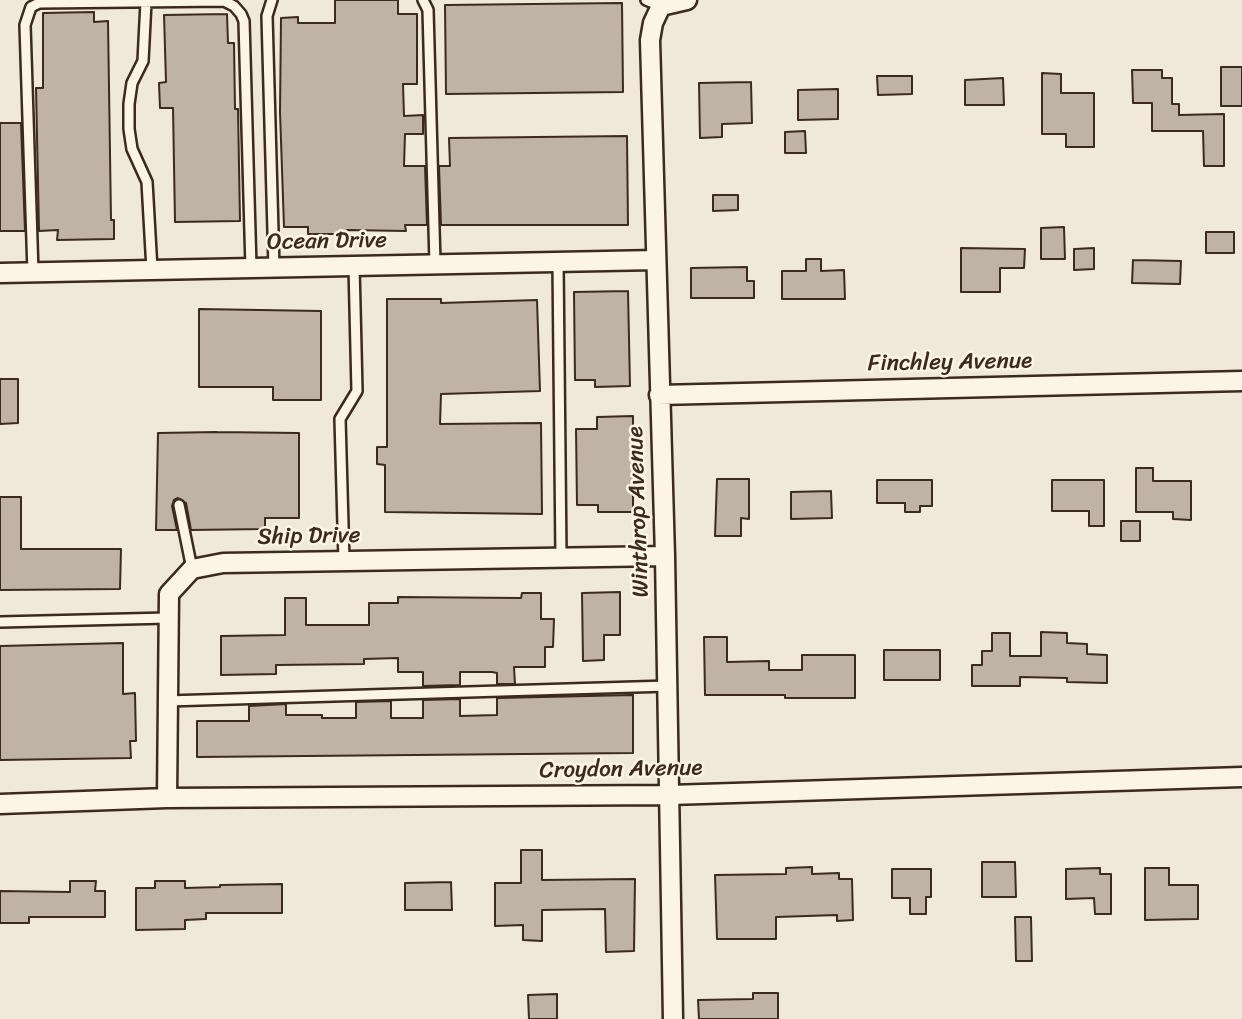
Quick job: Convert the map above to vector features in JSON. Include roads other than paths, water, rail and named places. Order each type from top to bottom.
[{"type":"street","points":[[654,3],[687,0]]},
{"type":"street","name":"Winthrop Avenue","points":[[654,3],[650,40],[665,556],[673,1019]]},
{"type":"street","name":"Ocean Drive","points":[[0,274],[656,260]]},
{"type":"street","name":"Finchley Avenue","points":[[659,395],[1242,381]]},
{"type":"street","name":"Ship Drive","points":[[192,569],[223,563],[665,556]]},
{"type":"street","points":[[167,798],[169,594],[192,569]]},
{"type":"street","name":"Croydon Avenue","points":[[0,804],[167,798],[670,795],[1242,777]]},
{"type":"lane","points":[[272,0],[267,16],[274,268]]},
{"type":"lane","points":[[423,0],[428,10],[435,264]]},
{"type":"lane","points":[[33,273],[25,25],[31,7],[38,3],[224,1],[234,6],[244,21],[251,268]]},
{"type":"lane","points":[[146,2],[143,61],[132,83],[129,117],[132,149],[147,182],[152,270]]},
{"type":"lane","points":[[558,262],[561,558]]},
{"type":"lane","points":[[344,561],[340,419],[357,391],[354,266]]},
{"type":"lane","points":[[179,505],[192,569]]},
{"type":"lane","points":[[0,622],[168,618]]},
{"type":"lane","points":[[167,701],[668,686]]}]
